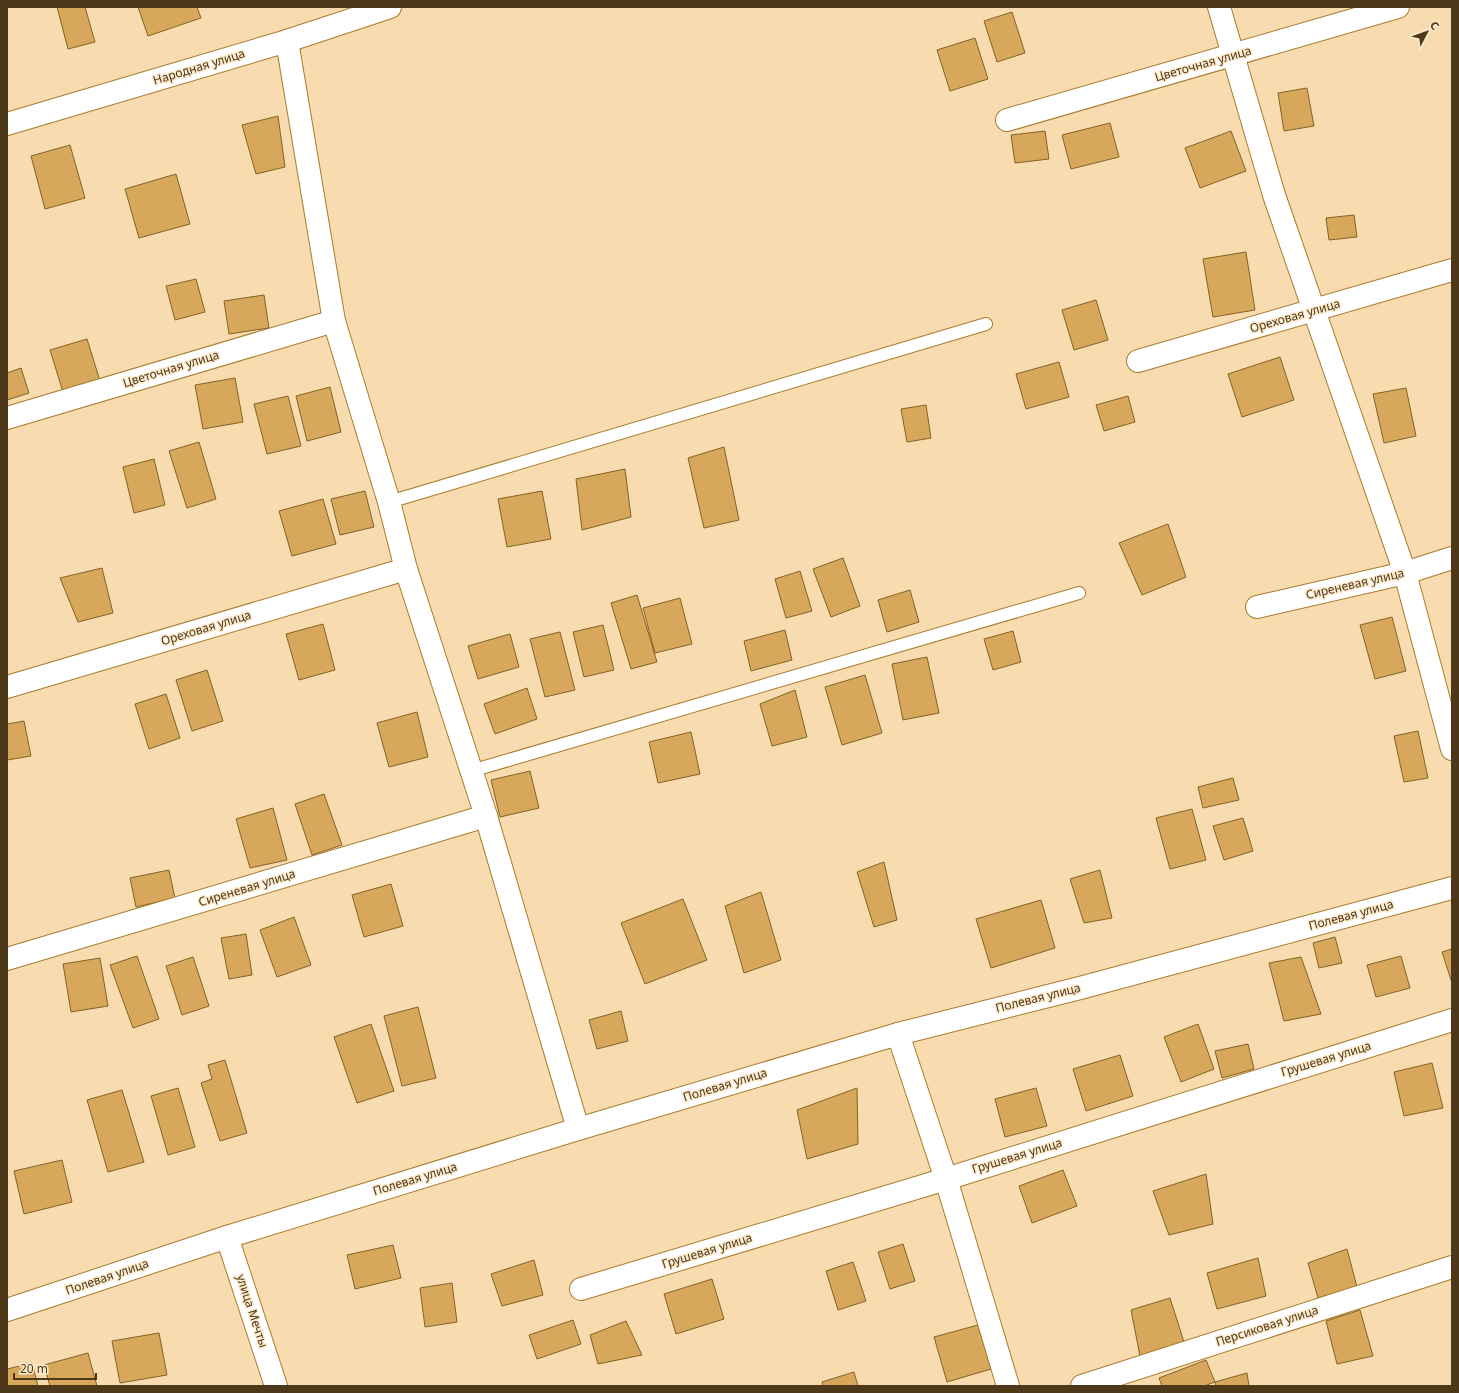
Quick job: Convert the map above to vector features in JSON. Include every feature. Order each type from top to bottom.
[{"type":"street","name":"Народная улица","points":[[7,124],[287,41],[390,7]]},
{"type":"street","points":[[1219,7],[1274,195],[1405,573],[1452,749]]},
{"type":"street","name":"Цветочная улица","points":[[1008,120],[1398,7]]},
{"type":"street","points":[[287,41],[334,320],[389,502],[406,568],[486,816],[578,1129]]},
{"type":"street","name":"Ореховая улица","points":[[1138,361],[1315,311],[1452,270]]},
{"type":"street","name":"Цветочная улица","points":[[7,418],[334,320]]},
{"type":"street","name":"Сиреневая улица","points":[[1257,607],[1405,573],[1452,558]]},
{"type":"street","name":"Ореховая улица","points":[[7,687],[406,568]]},
{"type":"street","name":"Сиреневая улица","points":[[7,959],[486,816]]},
{"type":"street","name":"Полевая улица","points":[[7,1310],[227,1237],[578,1129],[898,1034],[1095,984],[1452,888]]},
{"type":"street","name":"Грушевая улица","points":[[581,1289],[946,1178],[1452,1020]]},
{"type":"street","points":[[898,1034],[946,1178],[1008,1386]]},
{"type":"street","name":"улица Мечты","points":[[227,1237],[276,1386]]},
{"type":"street","name":"Персиковая улица","points":[[1082,1386],[1452,1266]]},
{"type":"lane","points":[[389,502],[986,324]]},
{"type":"lane","points":[[471,771],[1079,593]]},
{"type":"building","points":[[57,7],[85,7],[95,42],[68,49]]},
{"type":"building","points":[[138,7],[197,7],[201,18],[148,36]]},
{"type":"building","points":[[1012,12],[1025,53],[997,62],[984,21]]},
{"type":"building","points":[[975,38],[988,79],[950,91],[937,50]]},
{"type":"building","points":[[1307,88],[1314,126],[1284,131],[1278,93]]},
{"type":"building","points":[[278,116],[285,167],[256,174],[242,125]]},
{"type":"building","points":[[1110,123],[1119,157],[1071,169],[1062,135]]},
{"type":"building","points":[[1045,131],[1049,159],[1015,163],[1011,135]]},
{"type":"building","points":[[1231,131],[1246,171],[1200,188],[1185,148]]},
{"type":"building","points":[[70,145],[85,198],[45,209],[31,156]]},
{"type":"building","points":[[176,174],[190,224],[139,238],[125,189]]},
{"type":"building","points":[[1354,215],[1357,237],[1329,240],[1326,218]]},
{"type":"building","points":[[1246,252],[1255,310],[1213,317],[1203,259]]},
{"type":"building","points":[[196,279],[205,312],[175,320],[166,286]]},
{"type":"building","points":[[264,295],[269,328],[229,334],[224,301]]},
{"type":"building","points":[[1096,300],[1108,340],[1074,350],[1062,310]]},
{"type":"building","points":[[87,339],[100,381],[63,392],[50,350]]},
{"type":"building","points":[[1280,357],[1294,400],[1242,417],[1228,374]]},
{"type":"building","points":[[1059,362],[1069,397],[1026,409],[1016,374]]},
{"type":"building","points":[[21,368],[29,393],[7,400],[7,373]]},
{"type":"building","points":[[235,378],[243,422],[203,429],[195,385]]},
{"type":"building","points":[[330,387],[341,432],[307,441],[296,396]]},
{"type":"building","points":[[1406,388],[1416,436],[1384,443],[1373,394]]},
{"type":"building","points":[[288,396],[301,446],[267,454],[254,404]]},
{"type":"building","points":[[1128,396],[1135,422],[1104,431],[1096,405]]},
{"type":"building","points":[[926,405],[931,438],[907,442],[901,409]]},
{"type":"building","points":[[199,442],[216,499],[187,508],[169,451]]},
{"type":"building","points":[[724,447],[739,520],[704,528],[688,458]]},
{"type":"building","points":[[154,459],[165,505],[134,513],[123,467]]},
{"type":"building","points":[[625,469],[631,517],[582,530],[576,479]]},
{"type":"building","points":[[365,491],[374,527],[340,535],[331,499]]},
{"type":"building","points":[[542,491],[551,539],[507,547],[498,499]]},
{"type":"building","points":[[323,499],[336,544],[292,556],[279,511]]},
{"type":"building","points":[[1168,524],[1186,577],[1142,595],[1119,543]]},
{"type":"building","points":[[843,558],[860,606],[831,617],[813,569]]},
{"type":"building","points":[[102,568],[113,613],[78,622],[60,578]]},
{"type":"building","points":[[800,571],[812,611],[786,618],[775,579]]},
{"type":"building","points":[[910,590],[919,622],[887,632],[878,600]]},
{"type":"building","points":[[637,595],[657,662],[631,669],[611,603]]},
{"type":"building","points":[[680,598],[692,644],[655,653],[643,608]]},
{"type":"building","points":[[1392,617],[1406,671],[1375,679],[1360,625]]},
{"type":"building","points":[[323,624],[335,670],[299,680],[286,634]]},
{"type":"building","points":[[603,625],[614,670],[584,677],[573,632]]},
{"type":"building","points":[[785,630],[792,660],[751,671],[744,641]]},
{"type":"building","points":[[1013,631],[1021,662],[993,670],[984,639]]},
{"type":"building","points":[[560,632],[575,690],[545,697],[530,639]]},
{"type":"building","points":[[510,634],[519,667],[478,679],[468,646]]},
{"type":"building","points":[[927,657],[939,713],[903,720],[892,664]]},
{"type":"building","points":[[207,670],[223,721],[192,731],[176,680]]},
{"type":"building","points":[[865,675],[882,733],[842,745],[825,687]]},
{"type":"building","points":[[527,688],[537,719],[495,734],[484,704]]},
{"type":"building","points":[[795,690],[807,737],[772,746],[760,704]]},
{"type":"building","points":[[166,694],[180,738],[149,749],[135,704]]},
{"type":"building","points":[[417,712],[428,757],[389,767],[377,723]]},
{"type":"building","points":[[24,721],[31,756],[7,760],[7,724]]},
{"type":"building","points":[[1418,731],[1428,778],[1404,782],[1394,736]]},
{"type":"building","points":[[691,732],[700,774],[658,783],[649,742]]},
{"type":"building","points":[[530,771],[539,808],[500,817],[491,780]]},
{"type":"building","points":[[1233,778],[1239,800],[1203,808],[1198,787]]},
{"type":"building","points":[[324,794],[342,845],[312,855],[295,804]]},
{"type":"building","points":[[273,808],[287,860],[250,868],[236,819]]},
{"type":"building","points":[[1192,809],[1206,860],[1170,869],[1156,818]]},
{"type":"building","points":[[1243,818],[1253,851],[1224,860],[1213,826]]},
{"type":"building","points":[[884,862],[897,920],[874,927],[857,872]]},
{"type":"building","points":[[169,870],[175,898],[136,907],[130,878]]},
{"type":"building","points":[[1100,870],[1112,918],[1084,923],[1070,879]]},
{"type":"building","points":[[391,884],[403,926],[364,937],[352,895]]},
{"type":"building","points":[[761,892],[781,960],[744,973],[725,906]]},
{"type":"building","points":[[683,899],[707,960],[645,984],[621,923]]},
{"type":"building","points":[[1041,900],[1055,948],[991,968],[976,919]]},
{"type":"building","points":[[294,917],[311,965],[277,977],[260,930]]},
{"type":"building","points":[[246,934],[252,975],[229,979],[221,938]]},
{"type":"building","points":[[1335,937],[1342,963],[1319,968],[1313,943]]},
{"type":"building","points":[[1452,949],[1452,983],[1442,952]]},
{"type":"building","points":[[137,956],[159,1019],[133,1028],[110,965]]},
{"type":"building","points":[[1401,956],[1410,988],[1376,997],[1367,965]]},
{"type":"building","points":[[193,957],[209,1006],[182,1015],[166,966]]},
{"type":"building","points":[[1301,957],[1321,1014],[1284,1021],[1269,963]]},
{"type":"building","points":[[100,958],[108,1006],[71,1012],[63,964]]},
{"type":"building","points":[[418,1007],[436,1078],[402,1086],[384,1016]]},
{"type":"building","points":[[621,1011],[628,1041],[597,1049],[589,1020]]},
{"type":"building","points":[[371,1024],[394,1091],[357,1103],[334,1037]]},
{"type":"building","points":[[1198,1024],[1214,1069],[1181,1082],[1164,1037]]},
{"type":"building","points":[[1248,1044],[1254,1069],[1222,1078],[1215,1051]]},
{"type":"building","points":[[1120,1055],[1133,1096],[1086,1111],[1073,1069]]},
{"type":"building","points":[[225,1060],[247,1133],[220,1141],[201,1083],[212,1079],[208,1065]]},
{"type":"building","points":[[1432,1063],[1443,1108],[1404,1116],[1394,1072]]},
{"type":"building","points":[[178,1088],[195,1147],[168,1155],[151,1096]]},
{"type":"building","points":[[857,1088],[858,1144],[807,1159],[797,1110]]},
{"type":"building","points":[[1036,1088],[1047,1126],[1005,1137],[995,1099]]},
{"type":"building","points":[[122,1090],[144,1162],[108,1172],[87,1100]]},
{"type":"building","points":[[62,1160],[72,1202],[24,1214],[14,1171]]},
{"type":"building","points":[[1063,1170],[1077,1206],[1032,1223],[1019,1186]]},
{"type":"building","points":[[1206,1174],[1213,1224],[1169,1235],[1153,1191]]},
{"type":"building","points":[[903,1244],[915,1281],[890,1289],[878,1252]]},
{"type":"building","points":[[393,1245],[401,1278],[355,1289],[347,1255]]},
{"type":"building","points":[[1347,1249],[1357,1287],[1318,1298],[1308,1263]]},
{"type":"building","points":[[1258,1258],[1266,1296],[1217,1309],[1207,1273]]},
{"type":"building","points":[[534,1260],[543,1295],[502,1306],[491,1274]]},
{"type":"building","points":[[853,1262],[866,1301],[838,1310],[826,1271]]},
{"type":"building","points":[[712,1279],[724,1319],[676,1334],[664,1294]]},
{"type":"building","points":[[452,1283],[457,1322],[425,1327],[420,1288]]},
{"type":"building","points":[[1170,1298],[1184,1342],[1140,1356],[1131,1310]]},
{"type":"building","points":[[1360,1310],[1373,1356],[1337,1364],[1326,1321]]},
{"type":"building","points":[[573,1320],[581,1344],[537,1359],[529,1335]]},
{"type":"building","points":[[626,1321],[642,1355],[598,1364],[590,1335]]},
{"type":"building","points":[[978,1325],[991,1369],[947,1382],[934,1337]]},
{"type":"building","points":[[159,1333],[167,1375],[120,1383],[112,1341]]},
{"type":"building","points":[[88,1353],[97,1386],[50,1386],[44,1365]]},
{"type":"building","points":[[1206,1360],[1215,1382],[1204,1386],[1162,1386],[1159,1378]]},
{"type":"building","points":[[32,1363],[38,1386],[7,1386],[7,1369]]},
{"type":"building","points":[[854,1372],[858,1386],[823,1386],[822,1382]]},
{"type":"building","points":[[1247,1373],[1249,1386],[1216,1386],[1215,1382]]}]
